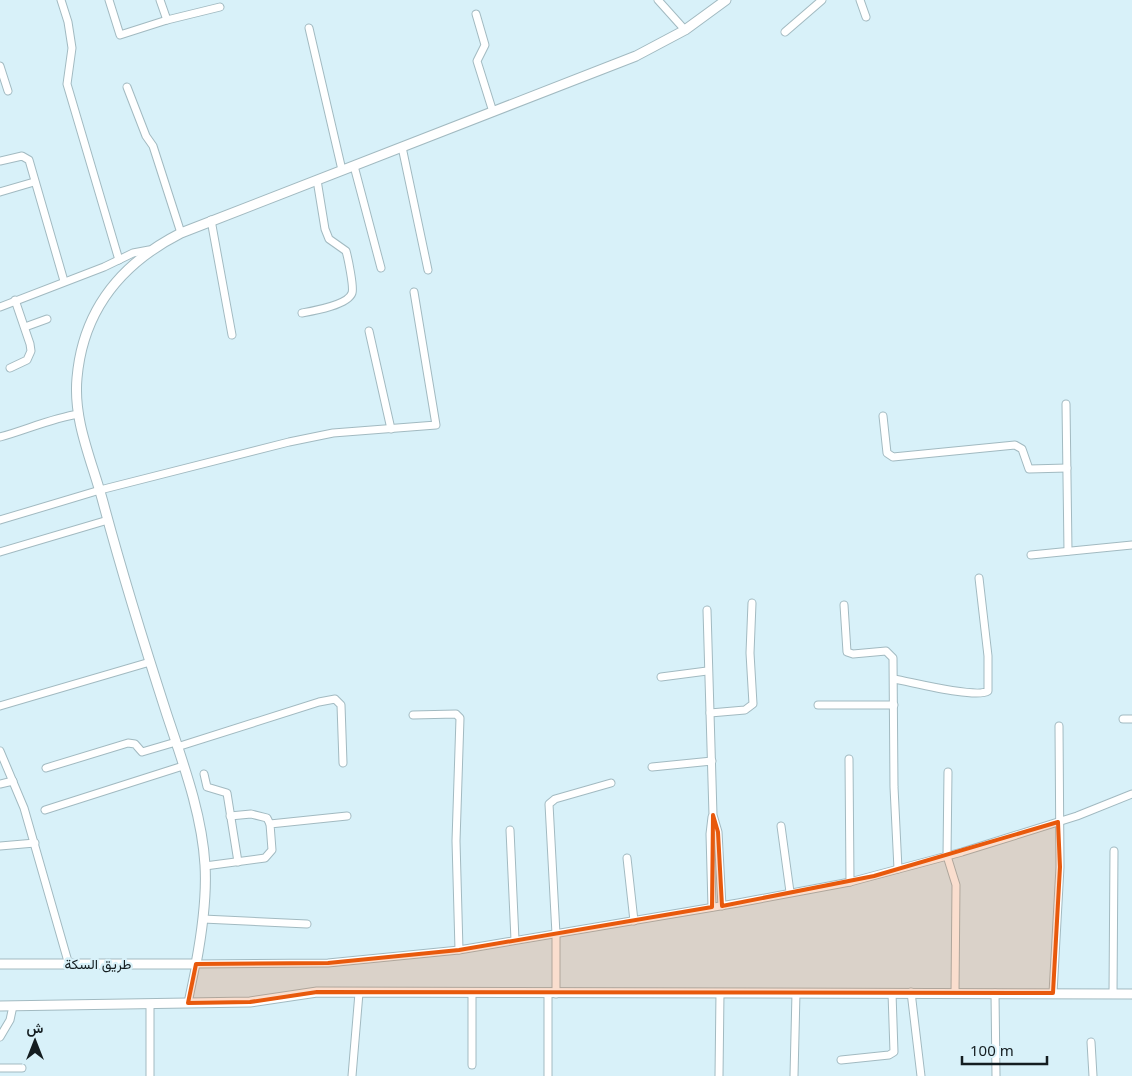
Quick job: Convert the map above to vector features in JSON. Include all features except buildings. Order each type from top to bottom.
[{"type":"main road","points":[[196,964],[203,919],[205,866],[201,831],[184,766],[150,662],[79,414],[77,380],[83,348],[90,328],[107,293],[131,264],[149,250],[181,233],[636,56],[685,30],[726,0]]},
{"type":"main road","name":"طريق السكة","points":[[0,964],[196,964]]},
{"type":"main road","points":[[0,1006],[250,1002],[306,992],[1132,994]]},
{"type":"street","points":[[61,0],[68,22],[72,48],[67,84],[119,260]]},
{"type":"street","points":[[109,0],[120,35],[167,20],[220,8]]},
{"type":"street","points":[[160,0],[167,20]]},
{"type":"street","points":[[658,0],[685,30]]},
{"type":"street","points":[[785,32],[822,0]]},
{"type":"street","points":[[860,0],[866,17]]},
{"type":"street","points":[[476,14],[485,45],[477,61],[478,68],[493,112]]},
{"type":"street","points":[[309,28],[342,170]]},
{"type":"street","points":[[0,66],[8,91]]},
{"type":"street","points":[[127,87],[146,136],[154,146],[181,233]]},
{"type":"street","points":[[402,147],[428,270]]},
{"type":"street","points":[[0,160],[26,156],[29,160],[64,281]]},
{"type":"street","points":[[354,166],[381,268]]},
{"type":"street","points":[[302,313],[332,307],[336,302],[348,298],[352,292],[346,251],[329,239],[325,229],[317,180]]},
{"type":"street","points":[[0,192],[34,182]]},
{"type":"street","points":[[211,220],[232,335]]},
{"type":"street","points":[[0,307],[140,250],[149,250]]},
{"type":"street","points":[[0,520],[100,490],[333,433],[436,425],[414,292]]},
{"type":"street","points":[[10,368],[23,363],[30,355],[30,344],[15,300]]},
{"type":"street","points":[[25,327],[47,319]]},
{"type":"street","points":[[369,331],[391,429]]},
{"type":"street","points":[[1066,404],[1068,551]]},
{"type":"street","points":[[0,438],[62,416],[79,414]]},
{"type":"street","points":[[883,416],[887,453],[893,457],[1015,445],[1022,449],[1029,469],[1067,468]]},
{"type":"street","points":[[0,552],[108,520]]},
{"type":"street","points":[[1031,555],[1132,545]]},
{"type":"street","points":[[894,679],[966,692],[982,694],[988,692],[988,656],[979,578]]},
{"type":"street","points":[[710,713],[745,710],[753,704],[750,653],[752,603]]},
{"type":"street","points":[[844,605],[847,652],[853,654],[890,653],[893,658],[894,787],[898,870]]},
{"type":"street","points":[[707,610],[707,671],[713,815],[710,834],[712,907]]},
{"type":"street","points":[[0,706],[150,662]]},
{"type":"street","points":[[661,677],[707,671]]},
{"type":"street","points":[[46,768],[128,743],[135,744],[142,752],[177,744],[319,702],[336,699],[340,704],[343,763]]},
{"type":"street","points":[[818,705],[894,705]]},
{"type":"street","points":[[413,715],[456,714],[460,718],[456,842],[459,950]]},
{"type":"street","points":[[1123,719],[1132,719]]},
{"type":"street","points":[[1053,993],[1060,867],[1058,822],[1059,726]]},
{"type":"street","points":[[0,751],[13,781],[35,844],[69,965]]},
{"type":"street","points":[[848,759],[850,882]]},
{"type":"street","points":[[652,767],[712,761]]},
{"type":"street","points":[[45,810],[184,766]]},
{"type":"street","points":[[948,772],[947,856],[956,885],[955,993]]},
{"type":"street","points":[[204,774],[207,787],[227,793],[238,862]]},
{"type":"street","points":[[0,784],[13,781]]},
{"type":"street","points":[[548,1076],[556,934],[549,804],[555,799],[611,783]]},
{"type":"street","points":[[188,1003],[196,964],[328,963],[459,950],[722,906],[850,882],[898,870],[1058,822],[1132,794]]},
{"type":"street","points":[[205,866],[260,860],[269,856],[272,850],[270,824],[267,818],[259,815],[230,816]]},
{"type":"street","points":[[713,815],[718,832],[722,906]]},
{"type":"street","points":[[270,824],[347,816]]},
{"type":"street","points":[[781,826],[790,892]]},
{"type":"street","points":[[510,830],[514,940]]},
{"type":"street","points":[[0,846],[35,844]]},
{"type":"street","points":[[1113,994],[1114,851]]},
{"type":"street","points":[[627,858],[634,921]]},
{"type":"street","points":[[203,919],[307,924]]},
{"type":"street","points":[[911,992],[921,1076]]},
{"type":"street","points":[[352,1076],[359,993]]},
{"type":"street","points":[[472,993],[472,1065]]},
{"type":"street","points":[[718,1076],[720,993]]},
{"type":"street","points":[[794,1076],[796,993]]},
{"type":"street","points":[[841,1060],[890,1055],[894,1052],[892,993]]},
{"type":"street","points":[[995,993],[996,1076]]},
{"type":"street","points":[[150,1005],[150,1076]]},
{"type":"street","points":[[0,1037],[10,1020],[13,1006]]},
{"type":"street","points":[[1092,1042],[1093,1076]]},
{"type":"street","points":[[0,1068],[22,1068]]},
{"type":"highlighted area","points":[[713,815],[718,832],[722,906],[874,876],[1058,822],[1060,867],[1053,993],[317,992],[250,1002],[188,1003],[196,964],[328,963],[459,950],[712,907]]}]
